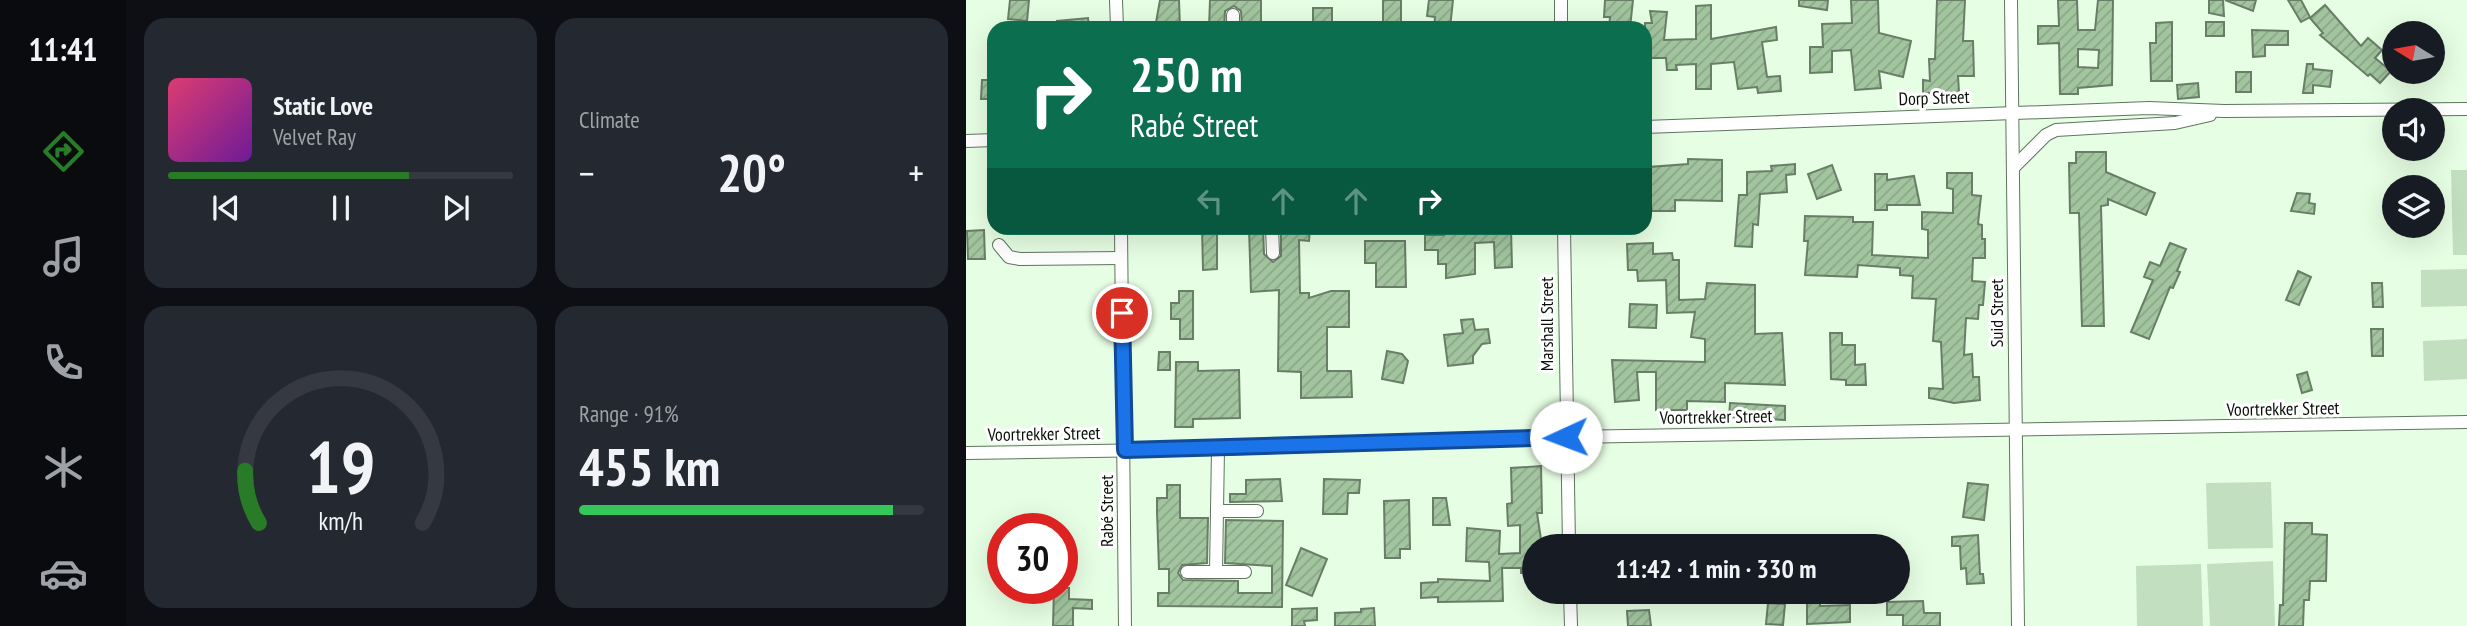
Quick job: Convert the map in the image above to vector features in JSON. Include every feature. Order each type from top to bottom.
[{"type":"street","points":[[1116,0],[1117,21]]},
{"type":"street","points":[[1561,0],[1561,21]]},
{"type":"street","name":"Suid Street","points":[[2011,0],[2015,166],[2014,430],[2018,626]]},
{"type":"street","name":"Dorp Street","points":[[1652,127],[2149,108],[2224,111],[2467,109]]},
{"type":"street","name":"Dorp Street","points":[[2015,166],[2046,135],[2056,130],[2175,123],[2224,111]]},
{"type":"street","points":[[966,141],[987,140]]},
{"type":"street","name":"Rabé Street","points":[[1121,235],[1125,626]]},
{"type":"street","points":[[1272,235],[1273,253]]},
{"type":"street","name":"Marshall Street","points":[[1564,235],[1569,534]]},
{"type":"street","points":[[999,245],[1009,257],[1020,259],[1121,258]]},
{"type":"street","name":"Voortrekker Street","points":[[966,453],[1218,449],[1566,437],[2467,422]]},
{"type":"street","points":[[1216,572],[1218,449]]},
{"type":"street","points":[[1217,511],[1257,511]]},
{"type":"street","points":[[1187,572],[1244,572]]},
{"type":"street","points":[[1570,604],[1571,626]]},
{"type":"green space","points":[[2451,170],[2467,170],[2467,255],[2453,255]]},
{"type":"green space","points":[[2467,269],[2467,306],[2421,307],[2421,270]]},
{"type":"green space","points":[[2467,339],[2467,379],[2424,381],[2423,341]]},
{"type":"green space","points":[[2271,482],[2273,548],[2208,549],[2206,483]]},
{"type":"green space","points":[[2273,561],[2275,626],[2210,626],[2207,564]]},
{"type":"green space","points":[[2201,564],[2203,626],[2137,626],[2136,566]]},
{"type":"building","points":[[1010,0],[1029,0],[1027,21],[1008,19]]},
{"type":"building","points":[[1160,0],[1179,0],[1180,21],[1156,21]]},
{"type":"building","points":[[1210,0],[1261,0],[1261,21],[1242,21],[1241,11],[1234,6],[1225,11],[1224,21],[1209,21]]},
{"type":"building","points":[[1383,0],[1401,0],[1401,21],[1383,21]]},
{"type":"building","points":[[1429,0],[1453,0],[1451,21],[1435,21],[1435,17],[1427,16]]},
{"type":"building","points":[[1605,0],[1633,0],[1631,21],[1610,21],[1610,17],[1604,17]]},
{"type":"building","points":[[1799,0],[1828,0],[1827,10],[1799,6]]},
{"type":"building","points":[[1851,0],[1878,0],[1879,33],[1911,41],[1903,77],[1879,71],[1881,88],[1855,90],[1851,50],[1832,51],[1832,72],[1810,73],[1810,47],[1823,47],[1822,24],[1852,23]]},
{"type":"building","points":[[1937,0],[1965,0],[1963,41],[1973,41],[1974,76],[1958,76],[1959,92],[1923,93],[1923,80],[1930,81],[1929,59],[1935,59]]},
{"type":"building","points":[[2058,0],[2077,0],[2078,30],[2095,30],[2098,0],[2113,0],[2112,85],[2078,88],[2078,94],[2060,94],[2059,43],[2038,44],[2038,26],[2059,26]],"holes":[[[2078,49],[2099,50],[2098,68],[2078,67]]]},
{"type":"building","points":[[2209,0],[2223,0],[2224,16],[2209,13]]},
{"type":"building","points":[[2225,0],[2256,0],[2253,11]]},
{"type":"building","points":[[2288,0],[2301,0],[2310,17],[2301,22]]},
{"type":"building","points":[[1711,5],[1711,39],[1776,27],[1777,40],[1762,42],[1767,77],[1780,76],[1781,91],[1758,93],[1757,87],[1738,89],[1734,62],[1711,64],[1711,89],[1696,89],[1696,64],[1676,65],[1677,70],[1667,70],[1666,58],[1652,58],[1650,11],[1667,12],[1664,40],[1696,39],[1696,6]]},
{"type":"building","points":[[2325,5],[2361,46],[2368,38],[2382,50],[2375,58],[2382,64],[2382,81],[2380,83],[2370,74],[2368,76],[2320,35],[2323,33],[2310,18]]},
{"type":"building","points":[[1313,8],[1332,8],[1332,21],[1313,21]]},
{"type":"building","points":[[1088,18],[1088,21],[1057,21]]},
{"type":"building","points":[[2172,22],[2172,81],[2151,81],[2150,43],[2156,43],[2156,23]]},
{"type":"building","points":[[2206,22],[2224,22],[2224,36],[2206,36]]},
{"type":"building","points":[[2252,30],[2288,31],[2288,45],[2265,45],[2265,56],[2253,57]]},
{"type":"building","points":[[2307,64],[2313,64],[2313,69],[2332,71],[2330,87],[2313,85],[2313,93],[2303,93]]},
{"type":"building","points":[[2236,72],[2251,72],[2251,92],[2236,92]]},
{"type":"building","points":[[982,80],[987,80],[987,99],[981,99]]},
{"type":"building","points":[[2198,83],[2199,97],[2178,99],[2177,85]]},
{"type":"building","points":[[2076,152],[2106,152],[2106,172],[2155,193],[2146,215],[2108,199],[2108,205],[2101,206],[2104,326],[2082,326],[2079,213],[2070,213],[2069,163],[2076,163]]},
{"type":"building","points":[[1688,159],[1722,160],[1722,201],[1675,200],[1675,211],[1652,211],[1652,167],[1688,164]]},
{"type":"building","points":[[1795,164],[1795,174],[1786,175],[1787,192],[1760,194],[1758,225],[1753,224],[1752,247],[1735,246],[1739,195],[1747,195],[1747,172],[1772,171],[1771,166]]},
{"type":"building","points":[[1832,165],[1841,190],[1817,199],[1808,174]]},
{"type":"building","points":[[1947,173],[1972,173],[1972,195],[1981,196],[1978,224],[1982,225],[1982,239],[1985,239],[1985,258],[1973,258],[1972,281],[1985,282],[1983,305],[1979,305],[1978,319],[1966,318],[1964,355],[1972,354],[1973,377],[1979,377],[1980,400],[1954,403],[1929,398],[1929,388],[1943,389],[1941,342],[1933,341],[1936,299],[1912,298],[1913,276],[1900,275],[1900,268],[1858,265],[1857,277],[1805,275],[1808,241],[1804,241],[1805,216],[1853,217],[1853,222],[1873,222],[1872,255],[1928,258],[1928,230],[1922,229],[1922,212],[1953,213],[1953,189],[1947,188]]},
{"type":"building","points":[[1875,174],[1887,174],[1887,180],[1914,176],[1920,205],[1887,205],[1887,210],[1875,210]]},
{"type":"building","points":[[2297,193],[2310,194],[2309,203],[2315,204],[2314,214],[2291,211]]},
{"type":"building","points":[[984,230],[985,259],[968,259],[967,231]]},
{"type":"building","points":[[1202,235],[1217,235],[1217,269],[1203,270]]},
{"type":"building","points":[[1249,235],[1263,235],[1264,254],[1273,262],[1281,256],[1281,235],[1309,235],[1309,241],[1299,240],[1300,293],[1309,293],[1309,298],[1331,291],[1349,291],[1349,327],[1327,327],[1327,371],[1351,371],[1352,397],[1301,398],[1301,372],[1278,371],[1279,290],[1251,292]]},
{"type":"building","points":[[1425,235],[1511,235],[1512,267],[1495,268],[1494,242],[1475,243],[1475,274],[1446,278],[1446,264],[1438,264],[1438,250],[1425,250]]},
{"type":"building","points":[[1365,241],[1405,241],[1406,287],[1376,287],[1376,263],[1365,263]]},
{"type":"building","points":[[1653,243],[1653,254],[1672,253],[1673,260],[1679,260],[1679,300],[1705,299],[1707,283],[1755,285],[1755,334],[1782,333],[1785,385],[1725,383],[1725,402],[1687,401],[1687,410],[1656,410],[1656,372],[1637,372],[1639,400],[1615,402],[1612,360],[1705,362],[1705,339],[1691,337],[1695,312],[1667,313],[1666,280],[1638,281],[1637,270],[1628,270],[1627,244]]},
{"type":"building","points":[[2170,243],[2186,249],[2177,271],[2180,272],[2173,288],[2170,287],[2149,339],[2131,332],[2153,280],[2144,277],[2150,262],[2160,266]]},
{"type":"building","points":[[2298,271],[2311,277],[2299,305],[2286,300]]},
{"type":"building","points":[[2372,283],[2382,283],[2383,307],[2373,307]]},
{"type":"building","points":[[1179,291],[1193,291],[1193,339],[1180,339],[1180,319],[1171,319],[1171,303],[1179,303]]},
{"type":"building","points":[[1630,304],[1657,305],[1656,328],[1629,327]]},
{"type":"building","points":[[1473,319],[1475,330],[1488,329],[1490,343],[1482,344],[1473,356],[1473,363],[1448,366],[1444,335],[1463,333],[1461,320]]},
{"type":"building","points":[[2371,329],[2383,329],[2383,356],[2372,356]]},
{"type":"building","points":[[1830,333],[1842,333],[1842,345],[1855,345],[1855,365],[1865,364],[1866,385],[1846,385],[1846,380],[1831,379]]},
{"type":"building","points":[[1387,351],[1402,354],[1408,361],[1403,383],[1382,379]]},
{"type":"building","points":[[1159,352],[1170,352],[1170,370],[1158,370]]},
{"type":"building","points":[[1176,362],[1198,362],[1198,371],[1239,370],[1240,418],[1193,419],[1193,427],[1175,427]]},
{"type":"building","points":[[2307,372],[2312,390],[2302,393],[2297,375]]},
{"type":"building","points":[[1730,403],[1785,406],[1785,420],[1729,417]]},
{"type":"building","points":[[1541,466],[1542,513],[1537,513],[1540,534],[1522,534],[1522,573],[1521,568],[1502,568],[1503,601],[1438,602],[1438,597],[1421,598],[1421,583],[1438,582],[1438,579],[1490,581],[1489,562],[1466,561],[1467,528],[1500,531],[1499,554],[1520,553],[1520,525],[1508,526],[1507,504],[1512,503],[1511,468]]},
{"type":"building","points":[[1280,479],[1282,501],[1230,502],[1230,494],[1246,494],[1246,480]]},
{"type":"building","points":[[1324,479],[1360,480],[1359,493],[1348,493],[1347,514],[1323,514]]},
{"type":"building","points":[[1968,483],[1988,485],[1984,520],[1963,517]]},
{"type":"building","points":[[1167,485],[1180,485],[1180,518],[1208,518],[1207,563],[1182,565],[1178,573],[1183,580],[1238,581],[1238,593],[1272,593],[1272,566],[1225,563],[1226,520],[1283,521],[1282,607],[1158,606],[1158,593],[1169,593],[1169,569],[1159,569],[1157,512],[1157,498],[1167,498]]},
{"type":"building","points":[[1433,498],[1446,498],[1450,525],[1433,525]]},
{"type":"building","points":[[1409,500],[1410,549],[1400,549],[1400,558],[1385,558],[1384,501]]},
{"type":"building","points":[[2285,523],[2312,523],[2312,534],[2327,535],[2326,581],[2310,581],[2309,600],[2304,600],[2303,626],[2279,626],[2280,605],[2283,605]]},
{"type":"building","points":[[1978,535],[1980,574],[1983,574],[1984,583],[1967,584],[1966,568],[1961,569],[1960,546],[1952,546],[1952,537]]},
{"type":"building","points":[[1301,548],[1327,559],[1312,596],[1286,585]]},
{"type":"building","points":[[1078,599],[1092,600],[1092,609],[1073,608],[1073,626],[1053,626],[1054,604],[1078,604]]},
{"type":"building","points":[[1910,601],[1923,601],[1924,613],[1940,613],[1940,626],[1903,626],[1903,615],[1887,615],[1887,604],[1910,604]]},
{"type":"building","points":[[1768,604],[1785,604],[1783,625],[1766,624]]},
{"type":"building","points":[[1807,604],[1850,605],[1850,622],[1807,624]]},
{"type":"building","points":[[1317,608],[1317,620],[1304,621],[1305,626],[1292,626],[1292,609]]},
{"type":"building","points":[[1374,608],[1375,626],[1335,626],[1335,613],[1361,612],[1361,609]]},
{"type":"building","points":[[1649,610],[1651,626],[1628,626],[1627,611]]},
{"type":"route","points":[[1122,313],[1125,450],[1566,437]]}]
